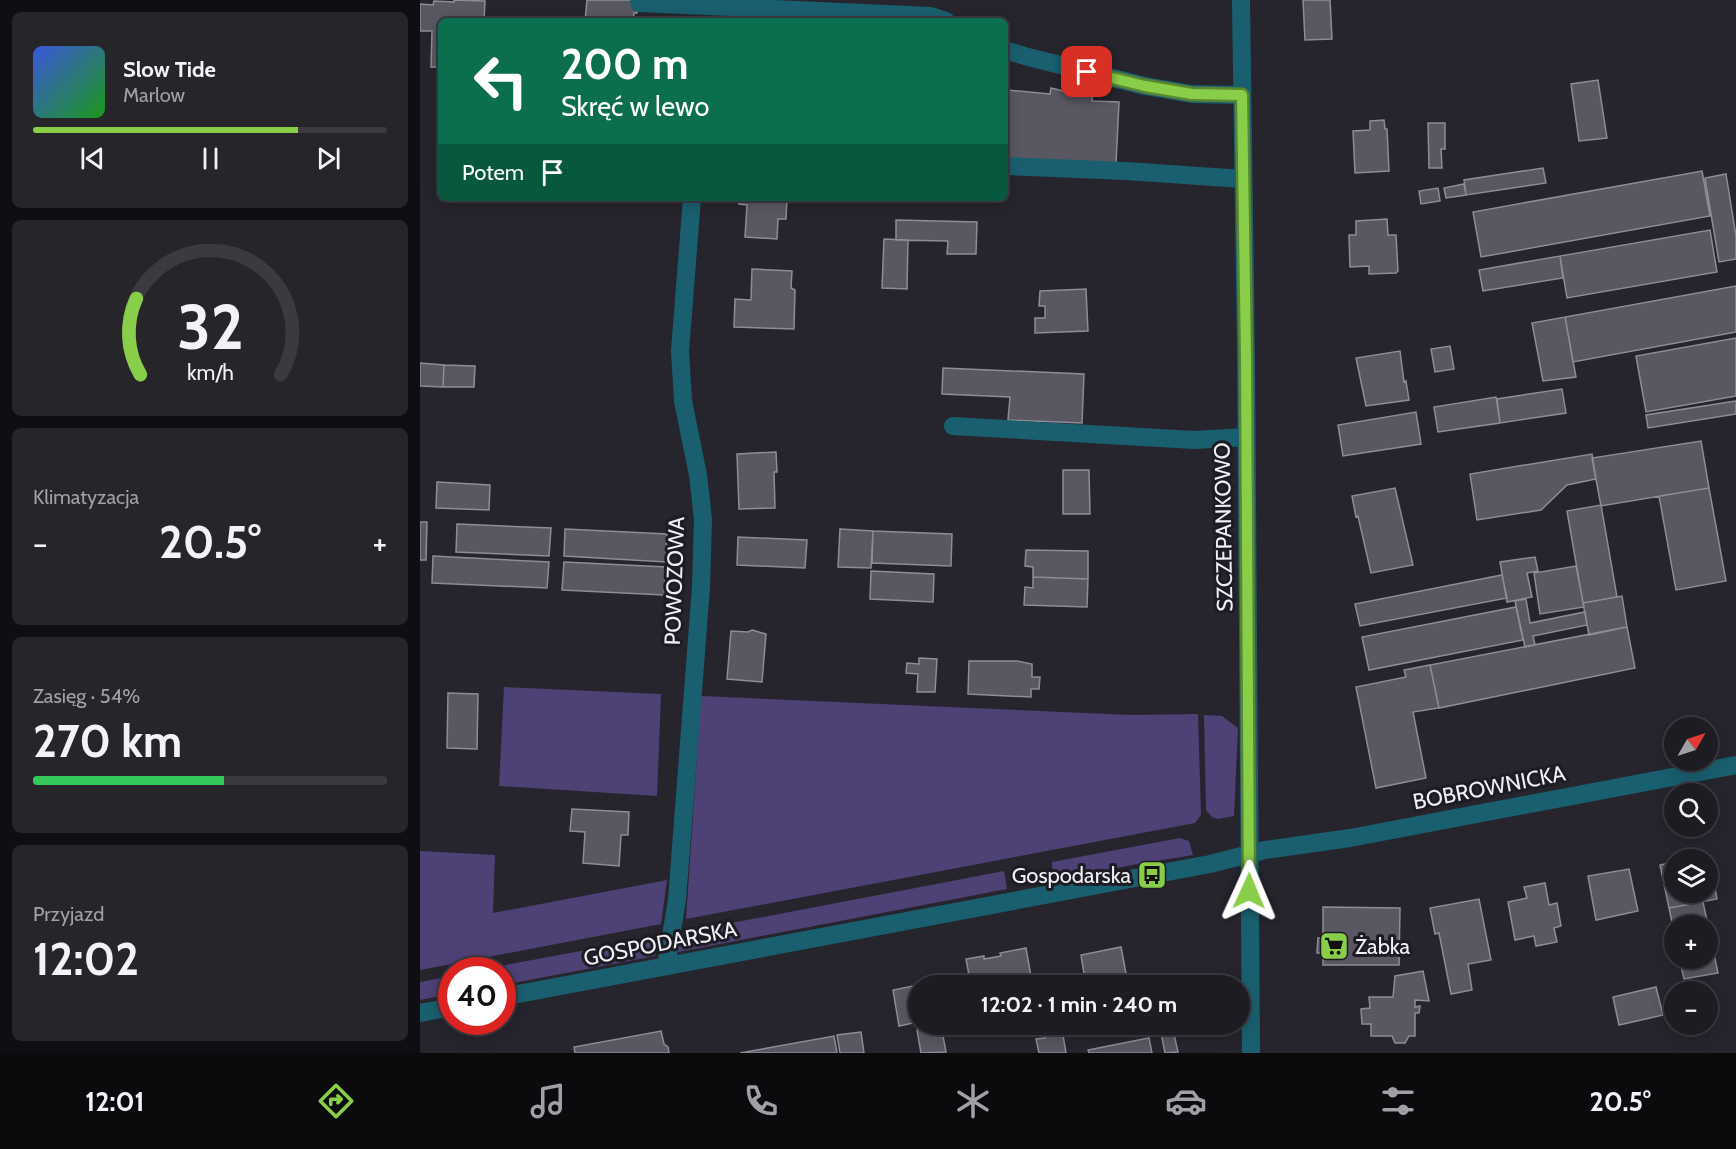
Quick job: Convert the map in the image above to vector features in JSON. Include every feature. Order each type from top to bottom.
[{"type":"street","name":"SZCZEPANKOWO","points":[[1241,0],[1251,1053]]},
{"type":"street","points":[[639,3],[703,13],[931,16],[937,18]]},
{"type":"street","points":[[1008,51],[1145,86],[1192,94],[1242,95]]},
{"type":"street","points":[[1008,166],[1243,179]]},
{"type":"street","name":"POWOZOWA","points":[[666,966],[677,900],[703,519],[698,474],[683,401],[680,351],[692,201]]},
{"type":"street","points":[[953,426],[1194,440],[1246,437]]},
{"type":"street","name":"BOBROWNICKA","points":[[1250,854],[1350,838],[1736,765]]},
{"type":"street","name":"GOSPODARSKA","points":[[516,994],[1209,864],[1250,854]]},
{"type":"street","points":[[420,1013],[438,1010]]},
{"type":"shaded area","points":[[504,687],[661,694],[657,796],[499,786]]},
{"type":"shaded area","points":[[701,696],[1131,715],[1198,714],[1201,815],[1195,823],[686,919]]},
{"type":"shaded area","points":[[1204,715],[1222,716],[1238,728],[1234,816],[1218,819],[1212,817],[1206,810]]},
{"type":"shaded area","points":[[1180,838],[1189,841],[1193,855],[1053,881],[1052,862]]},
{"type":"shaded area","points":[[420,851],[495,855],[493,913],[667,880],[661,924],[488,957],[438,957],[438,967],[420,970]]},
{"type":"shaded area","points":[[1004,871],[1007,889],[678,952],[679,933]]},
{"type":"shaded area","points":[[661,936],[655,956],[516,983],[516,963]]},
{"type":"shaded area","points":[[438,979],[438,997],[420,1000],[420,982]]},
{"type":"building","points":[[454,0],[485,1],[484,18],[438,18],[438,67],[431,67],[432,31],[420,31],[420,4],[433,5],[434,1],[454,2]]},
{"type":"building","points":[[587,0],[637,0],[637,13],[634,13],[633,18],[585,18]]},
{"type":"building","points":[[1303,0],[1330,0],[1332,39],[1305,40]]},
{"type":"building","points":[[1598,80],[1607,138],[1579,141],[1571,84]]},
{"type":"building","points":[[1051,88],[1072,93],[1093,93],[1092,101],[1119,102],[1116,164],[1008,159],[1008,90],[1050,94]]},
{"type":"building","points":[[1384,120],[1385,129],[1387,129],[1389,171],[1355,173],[1353,131],[1370,130],[1370,121]]},
{"type":"building","points":[[1428,123],[1445,123],[1445,149],[1441,149],[1442,168],[1429,168]]},
{"type":"building","points":[[1543,168],[1546,183],[1466,195],[1464,180]]},
{"type":"building","points":[[1702,171],[1710,216],[1481,257],[1473,212]]},
{"type":"building","points":[[1726,174],[1736,236],[1736,259],[1719,262],[1705,178]]},
{"type":"building","points":[[1464,184],[1466,195],[1446,198],[1444,188]]},
{"type":"building","points":[[1438,188],[1440,201],[1421,204],[1419,191]]},
{"type":"building","points":[[739,201],[787,201],[786,219],[778,219],[777,239],[745,237],[747,205],[739,204]]},
{"type":"building","points":[[1387,219],[1388,235],[1396,235],[1398,271],[1369,274],[1369,266],[1350,267],[1349,235],[1356,235],[1356,221]]},
{"type":"building","points":[[896,220],[977,222],[976,254],[947,254],[948,241],[896,240]]},
{"type":"building","points":[[1710,230],[1717,272],[1567,298],[1560,256]]},
{"type":"building","points":[[884,239],[908,240],[907,289],[882,288]]},
{"type":"building","points":[[1560,256],[1563,278],[1483,291],[1479,270]]},
{"type":"building","points":[[752,269],[792,271],[791,288],[795,290],[794,329],[734,327],[735,299],[751,300]]},
{"type":"building","points":[[1736,286],[1736,332],[1573,362],[1565,317]]},
{"type":"building","points":[[1086,289],[1088,331],[1035,333],[1035,318],[1045,318],[1045,306],[1039,306],[1040,291]]},
{"type":"building","points":[[1565,317],[1576,377],[1543,381],[1532,323]]},
{"type":"building","points":[[1736,338],[1736,396],[1646,412],[1636,356]]},
{"type":"building","points":[[1450,346],[1454,369],[1435,372],[1431,349]]},
{"type":"building","points":[[1400,351],[1409,400],[1366,406],[1356,358]]},
{"type":"building","points":[[420,363],[444,365],[443,387],[420,386]]},
{"type":"building","points":[[444,365],[475,366],[474,387],[443,387]]},
{"type":"building","points":[[943,368],[1084,374],[1082,423],[1008,420],[1010,397],[942,394]]},
{"type":"building","points":[[1562,389],[1566,413],[1500,423],[1497,399]]},
{"type":"building","points":[[1496,397],[1500,423],[1438,432],[1434,407]]},
{"type":"building","points":[[1736,401],[1736,414],[1648,428],[1646,415]]},
{"type":"building","points":[[1416,412],[1421,444],[1343,456],[1338,425]]},
{"type":"building","points":[[1701,441],[1709,488],[1601,506],[1592,458]]},
{"type":"building","points":[[776,452],[775,508],[739,509],[737,454]]},
{"type":"building","points":[[1592,454],[1596,479],[1567,485],[1541,510],[1477,520],[1470,474]]},
{"type":"building","points":[[1063,470],[1089,470],[1090,514],[1063,514]]},
{"type":"building","points":[[437,482],[490,485],[489,510],[436,508]]},
{"type":"building","points":[[1395,488],[1413,565],[1371,573],[1352,496]]},
{"type":"building","points":[[1709,488],[1726,581],[1676,590],[1659,496]]},
{"type":"building","points":[[1601,505],[1617,597],[1583,603],[1567,511]]},
{"type":"building","points":[[420,522],[427,522],[426,560],[420,560]]},
{"type":"building","points":[[457,524],[551,528],[549,556],[456,552]]},
{"type":"building","points":[[565,529],[667,534],[666,562],[564,556]]},
{"type":"building","points":[[840,529],[873,531],[871,568],[838,567]]},
{"type":"building","points":[[873,531],[952,534],[951,566],[872,563]]},
{"type":"building","points":[[738,537],[807,540],[805,568],[737,565]]},
{"type":"building","points":[[1026,550],[1088,551],[1088,579],[1033,577],[1033,567],[1025,566]]},
{"type":"building","points":[[433,556],[549,562],[547,588],[432,583]]},
{"type":"building","points":[[1535,557],[1538,571],[1527,573],[1532,597],[1507,602],[1500,562]]},
{"type":"building","points":[[564,562],[666,567],[664,595],[562,590]]},
{"type":"building","points":[[1576,566],[1584,607],[1540,614],[1534,573]]},
{"type":"building","points":[[871,571],[934,574],[933,602],[870,599]]},
{"type":"building","points":[[1502,575],[1507,598],[1360,626],[1355,604]]},
{"type":"building","points":[[1033,577],[1088,579],[1087,607],[1024,605],[1025,587],[1033,588]]},
{"type":"building","points":[[1622,596],[1627,627],[1589,635],[1583,603]]},
{"type":"building","points":[[1526,599],[1530,623],[1585,612],[1587,625],[1533,636],[1535,645],[1525,647],[1515,601]]},
{"type":"building","points":[[1516,607],[1523,640],[1369,670],[1362,637]]},
{"type":"building","points":[[1627,627],[1635,668],[1439,708],[1430,665]]},
{"type":"building","points":[[752,630],[766,634],[762,682],[727,679],[731,631],[748,632]]},
{"type":"building","points":[[919,658],[937,659],[935,692],[917,692],[918,674],[906,673],[907,663],[919,664]]},
{"type":"building","points":[[969,661],[1017,661],[1032,664],[1032,677],[1040,677],[1039,689],[1031,689],[1031,697],[968,694]]},
{"type":"building","points":[[1430,665],[1439,708],[1413,712],[1426,778],[1376,788],[1356,687],[1406,677],[1404,670]]},
{"type":"building","points":[[448,693],[478,694],[477,749],[447,748]]},
{"type":"building","points":[[572,809],[629,812],[628,835],[621,835],[619,866],[583,863],[585,832],[570,831]]},
{"type":"building","points":[[1664,864],[1664,884],[1660,865]]},
{"type":"building","points":[[1629,869],[1638,911],[1596,920],[1588,876]]},
{"type":"building","points":[[1545,883],[1549,905],[1557,903],[1561,926],[1554,928],[1557,942],[1536,946],[1534,936],[1515,940],[1508,902],[1527,898],[1524,887]]},
{"type":"building","points":[[1479,899],[1491,960],[1468,964],[1472,990],[1451,994],[1439,933],[1435,934],[1430,908]]},
{"type":"building","points":[[1668,903],[1696,903],[1669,908]]},
{"type":"building","points":[[1703,903],[1706,915],[1670,915],[1669,908]]},
{"type":"building","points":[[1323,907],[1400,908],[1399,965],[1323,965],[1323,953],[1317,953],[1318,938],[1323,938]]},
{"type":"building","points":[[1121,947],[1126,975],[1084,975],[1081,955]]},
{"type":"building","points":[[1026,948],[1031,975],[969,975],[966,959],[1001,956],[1000,953]]},
{"type":"building","points":[[1682,969],[1717,969],[1718,973],[1684,979]]},
{"type":"building","points":[[1423,971],[1429,1001],[1415,1000],[1415,1007],[1420,1006],[1419,1013],[1415,1013],[1415,1036],[1409,1036],[1405,1043],[1395,1043],[1392,1036],[1371,1036],[1371,1024],[1362,1024],[1361,1009],[1370,1008],[1369,997],[1393,997],[1395,976]]},
{"type":"building","points":[[908,987],[908,1024],[899,1026],[893,990]]},
{"type":"building","points":[[1656,987],[1663,1015],[1619,1025],[1613,997]]},
{"type":"building","points":[[661,1031],[669,1053],[575,1053],[574,1047]]},
{"type":"building","points":[[861,1032],[864,1053],[840,1053],[837,1035]]},
{"type":"building","points":[[918,1035],[943,1035],[946,1052],[921,1053]]},
{"type":"building","points":[[1044,1035],[1063,1035],[1066,1053],[1039,1053],[1036,1039],[1045,1038]]},
{"type":"building","points":[[1161,1035],[1174,1035],[1178,1052],[1165,1053]]},
{"type":"building","points":[[834,1036],[837,1053],[740,1053]]},
{"type":"building","points":[[1149,1038],[1152,1053],[1089,1053],[1088,1050]]},
{"type":"place","name":"Gospodarska","points":[[1152,875]]},
{"type":"place","name":"Żabka","points":[[1334,946]]},
{"type":"route","points":[[1087,72],[1145,86],[1192,94],[1242,95],[1249,667],[1249,891]]}]
